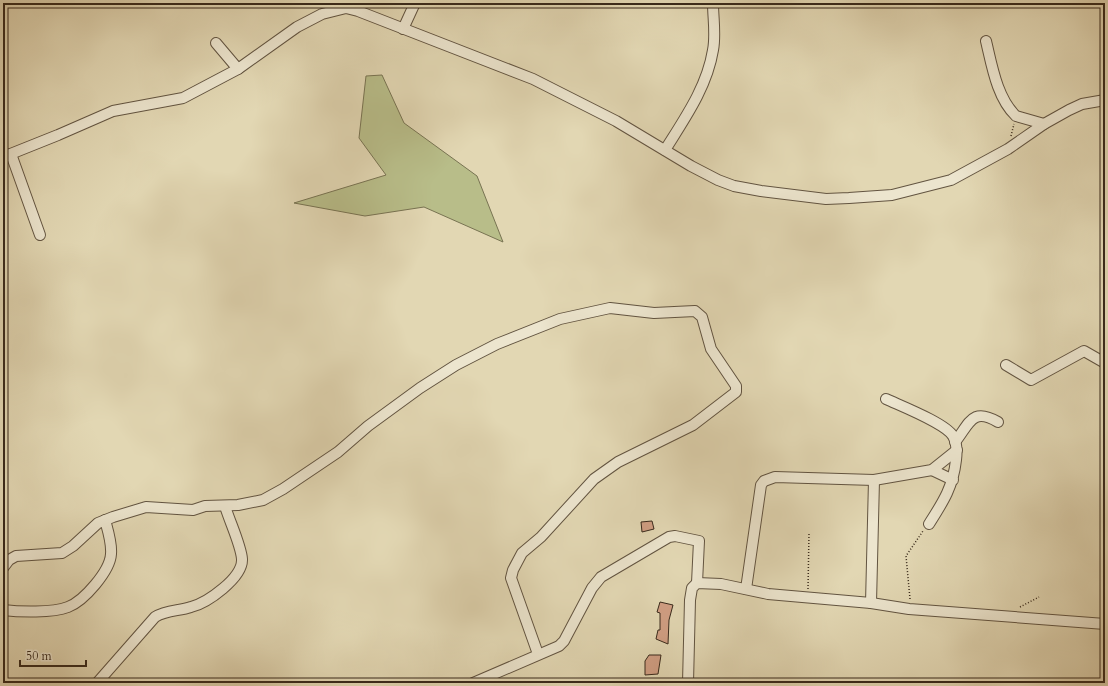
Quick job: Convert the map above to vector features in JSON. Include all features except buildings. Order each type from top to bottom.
[{"type":"street","points":[[403,29],[415,3]]},
{"type":"street","points":[[665,150],[695,102],[707,74],[714,48],[713,3]]},
{"type":"street","points":[[40,235],[7,156],[113,111],[183,98],[238,69],[297,27],[335,10],[346,8],[358,11],[533,79],[616,121],[692,166],[734,186],[826,199],[892,195],[951,180],[1008,149],[1044,124],[1082,104],[1105,100]]},
{"type":"street","points":[[986,41],[992,69],[1002,95],[1016,116],[1044,124]]},
{"type":"street","points":[[216,43],[238,69]]},
{"type":"street","points":[[3,568],[9,560],[16,556],[62,553],[73,546],[98,523],[149,507],[193,510],[205,506],[225,506],[263,500],[338,452],[368,426],[432,380],[456,365],[490,347],[560,319],[606,308],[654,313],[692,311],[698,313],[702,317],[711,349],[736,386],[736,392],[693,425],[609,467],[591,483],[541,537],[522,553],[513,570],[511,578],[538,654]]},
{"type":"street","points":[[1006,365],[1031,380],[1084,351],[1105,363]]},
{"type":"street","points":[[886,399],[944,428],[953,435],[956,446],[954,480],[943,503],[929,524]]},
{"type":"street","points":[[932,470],[956,446],[975,416],[981,414],[989,416],[998,422]]},
{"type":"street","points":[[746,589],[761,485],[764,481],[774,477],[874,480],[932,470],[954,480]]},
{"type":"street","points":[[871,603],[874,480]]},
{"type":"street","points":[[97,683],[155,617],[165,613],[192,607],[217,593],[238,572],[242,558],[225,506]]},
{"type":"street","points":[[3,610],[51,610],[67,608],[78,602],[94,586],[110,560],[111,544],[105,520]]},
{"type":"street","points":[[473,683],[562,644],[592,588],[601,577],[669,537],[675,536],[699,541],[697,583],[692,588],[690,596],[688,683]]},
{"type":"street","points":[[697,583],[721,584],[768,594],[871,603],[909,609],[1105,624]]},
{"type":"path","points":[[1008,149],[1016,116]]},
{"type":"path","points":[[909,609],[911,591],[906,556],[929,524]]},
{"type":"path","points":[[808,597],[809,533]]},
{"type":"path","points":[[1010,617],[1019,608],[1039,597]]},
{"type":"green space","points":[[382,75],[404,123],[477,176],[503,242],[424,207],[365,216],[294,203],[386,175],[359,138],[366,76]]}]
